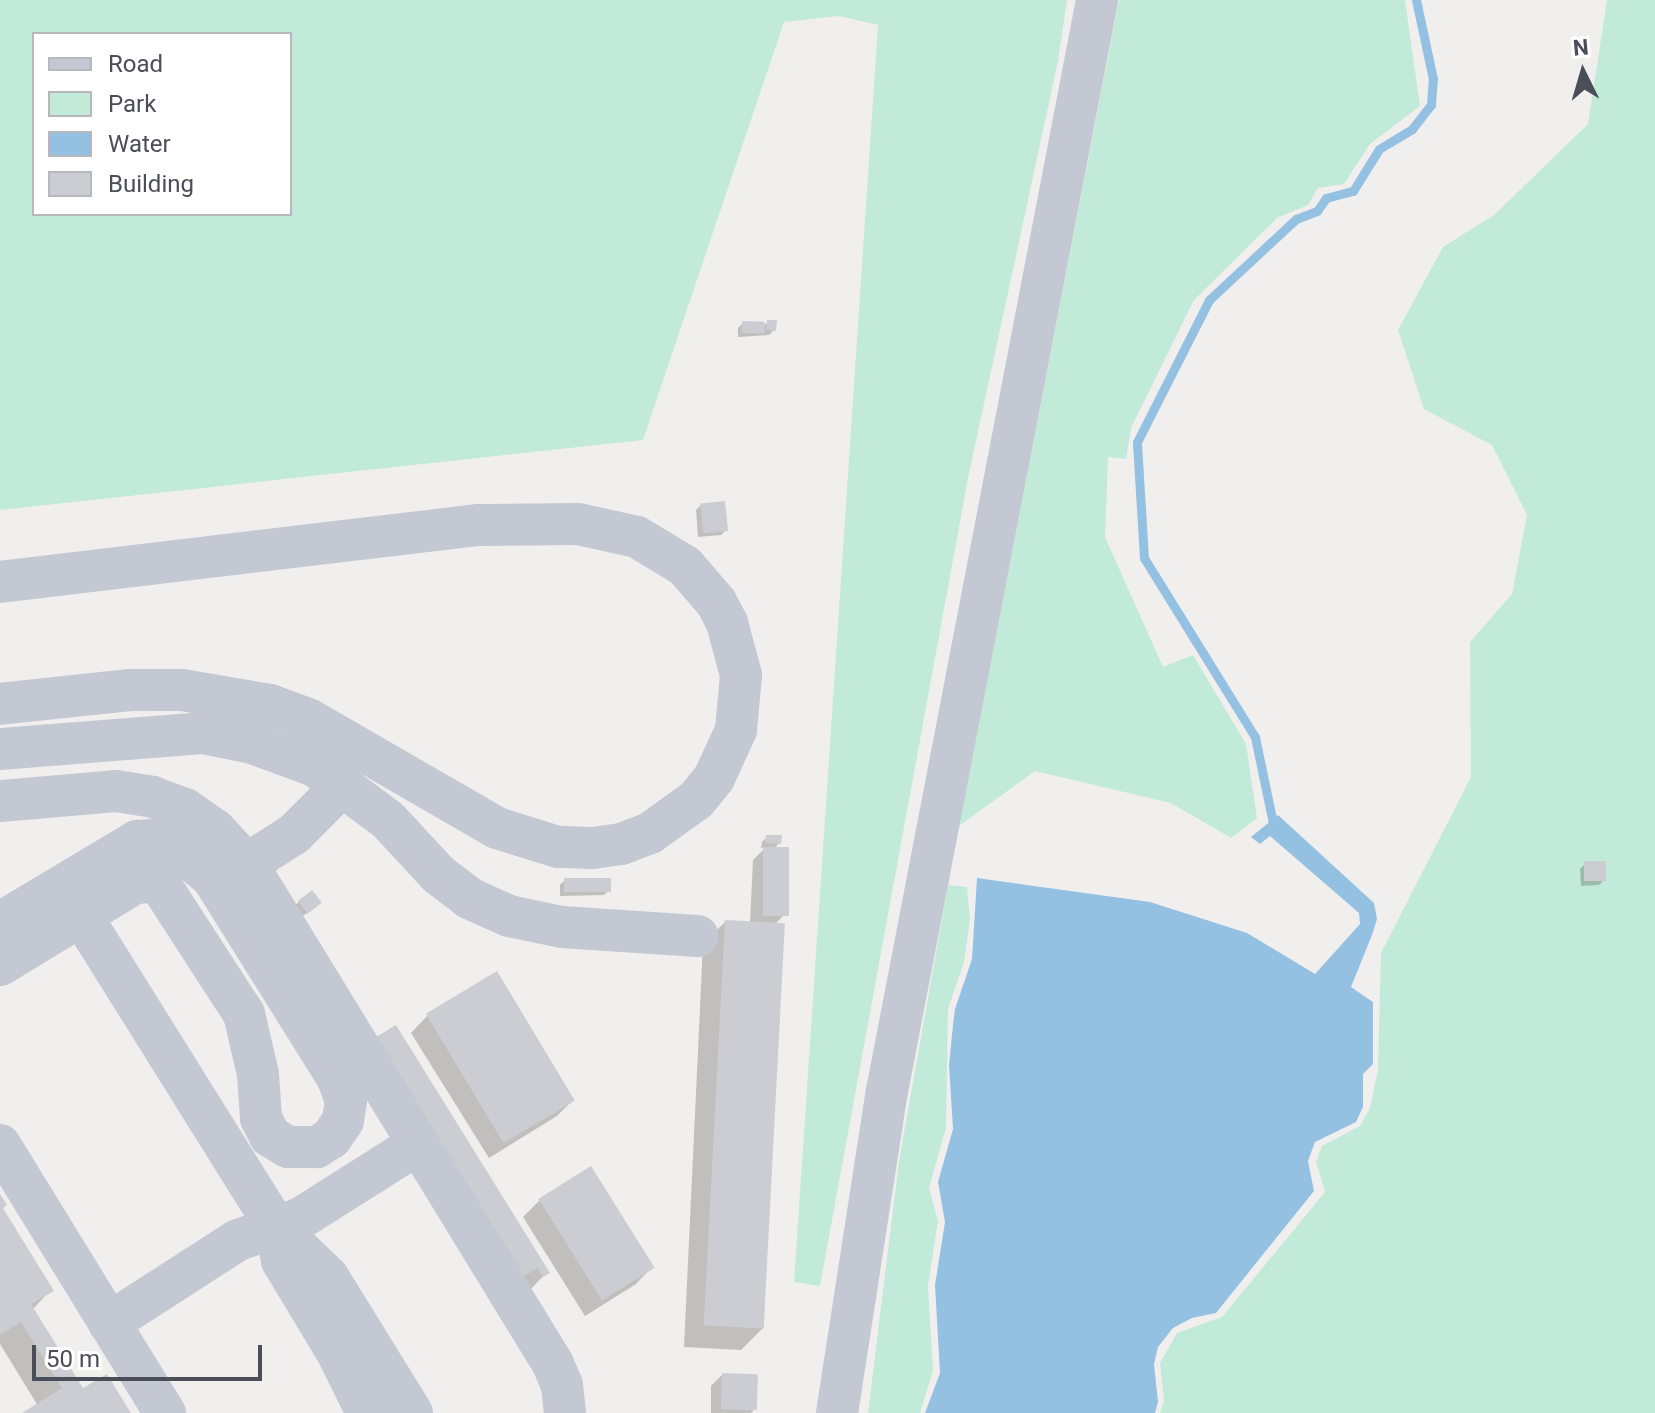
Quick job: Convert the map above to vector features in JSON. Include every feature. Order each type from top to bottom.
[{"type":"street","points":[[837,1413],[887,1091],[1097,0]]},
{"type":"street","points":[[0,582],[479,525],[578,524],[637,537],[685,566],[716,602],[727,623],[741,675],[740,704],[731,743],[714,778],[696,800],[650,833],[621,844],[591,848],[558,847],[497,828],[308,719],[270,705],[207,693],[143,690],[0,704]]},
{"type":"street","points":[[0,749],[202,733],[252,743],[315,766],[388,820],[439,875],[469,898],[509,916],[562,927],[698,936]]},
{"type":"street","points":[[247,864],[294,834],[342,786]]},
{"type":"street","points":[[0,801],[116,791],[153,797],[185,809],[215,830],[247,864],[553,1364],[562,1385],[565,1413]]},
{"type":"street","points":[[0,923],[137,841],[153,840],[180,851],[212,877],[338,1079],[346,1101],[338,1130],[324,1143],[307,1148],[288,1147],[270,1136],[261,1118],[258,1074],[244,1014],[158,881],[135,883],[0,965]]},
{"type":"street","points":[[81,915],[276,1227],[328,1277],[412,1413]]},
{"type":"street","points":[[109,1323],[238,1240],[301,1218],[418,1144]]},
{"type":"street","points":[[0,1145],[165,1413]]},
{"type":"street","points":[[276,1227],[282,1261],[338,1354],[367,1413]]},
{"type":"green space","points":[[0,0],[1067,0],[1058,61],[968,478],[820,1286],[794,1282],[878,25],[839,16],[784,22],[643,440],[0,510]]},
{"type":"green space","points":[[1119,0],[1405,0],[1420,106],[1370,144],[1344,184],[1318,188],[1308,205],[1277,218],[1194,300],[1131,428],[1126,459],[1108,457],[1105,537],[1163,667],[1193,655],[1246,744],[1257,818],[1231,838],[1171,803],[1035,771],[959,826]]},
{"type":"green space","points":[[1607,0],[1655,0],[1655,1413],[1160,1413],[1164,1401],[1160,1363],[1177,1333],[1222,1317],[1325,1192],[1316,1162],[1322,1146],[1360,1126],[1370,1108],[1378,1069],[1381,953],[1471,777],[1470,642],[1512,594],[1527,515],[1492,445],[1424,409],[1398,330],[1443,247],[1494,215],[1588,124]]},
{"type":"green space","points":[[948,885],[967,887],[970,919],[964,962],[948,1009],[946,1128],[929,1188],[938,1221],[928,1286],[933,1371],[920,1413],[868,1413],[899,1161]]},
{"type":"water","points":[[1278,815],[1374,903],[1377,919],[1351,987],[1373,1002],[1373,1064],[1363,1074],[1363,1107],[1356,1122],[1315,1142],[1308,1161],[1314,1191],[1216,1313],[1192,1318],[1173,1328],[1158,1347],[1154,1364],[1158,1402],[1155,1413],[925,1413],[940,1373],[935,1285],[945,1222],[938,1182],[953,1129],[949,1065],[955,1009],[972,959],[977,878],[1150,902],[1247,933],[1315,974],[1360,924],[1359,913],[1270,836],[1260,844],[1251,837]]},
{"type":"building","points":[[767,320],[777,320],[776,331],[767,330]]},
{"type":"building","points":[[742,321],[765,322],[765,334],[742,333]]},
{"type":"building","points":[[725,501],[728,531],[703,533],[700,504]]},
{"type":"building","points":[[766,835],[782,835],[781,844],[765,843]]},
{"type":"building","points":[[763,847],[789,847],[789,916],[763,916]]},
{"type":"building","points":[[1584,861],[1606,861],[1606,881],[1584,881]]},
{"type":"building","points":[[564,878],[611,878],[611,892],[564,892]]},
{"type":"building","points":[[312,890],[322,903],[308,914],[298,901]]},
{"type":"building","points":[[725,920],[785,923],[764,1329],[704,1325]]},
{"type":"building","points":[[497,971],[575,1100],[504,1143],[426,1014]]},
{"type":"building","points":[[396,1025],[550,1273],[543,1277],[538,1268],[524,1276],[376,1037]]},
{"type":"building","points":[[591,1166],[655,1268],[602,1301],[538,1199]]},
{"type":"building","points":[[0,1194],[7,1205],[3,1208],[54,1291],[31,1304],[83,1388],[107,1374],[131,1413],[22,1413],[62,1388],[21,1322],[0,1335]]},
{"type":"building","points":[[722,1373],[758,1374],[757,1410],[721,1409]]},
{"type":"waterway","points":[[1274,828],[1255,737],[1144,558],[1137,442],[1209,300],[1296,219],[1317,211],[1326,198],[1353,191],[1379,149],[1412,129],[1431,105],[1433,79],[1416,0]]}]
